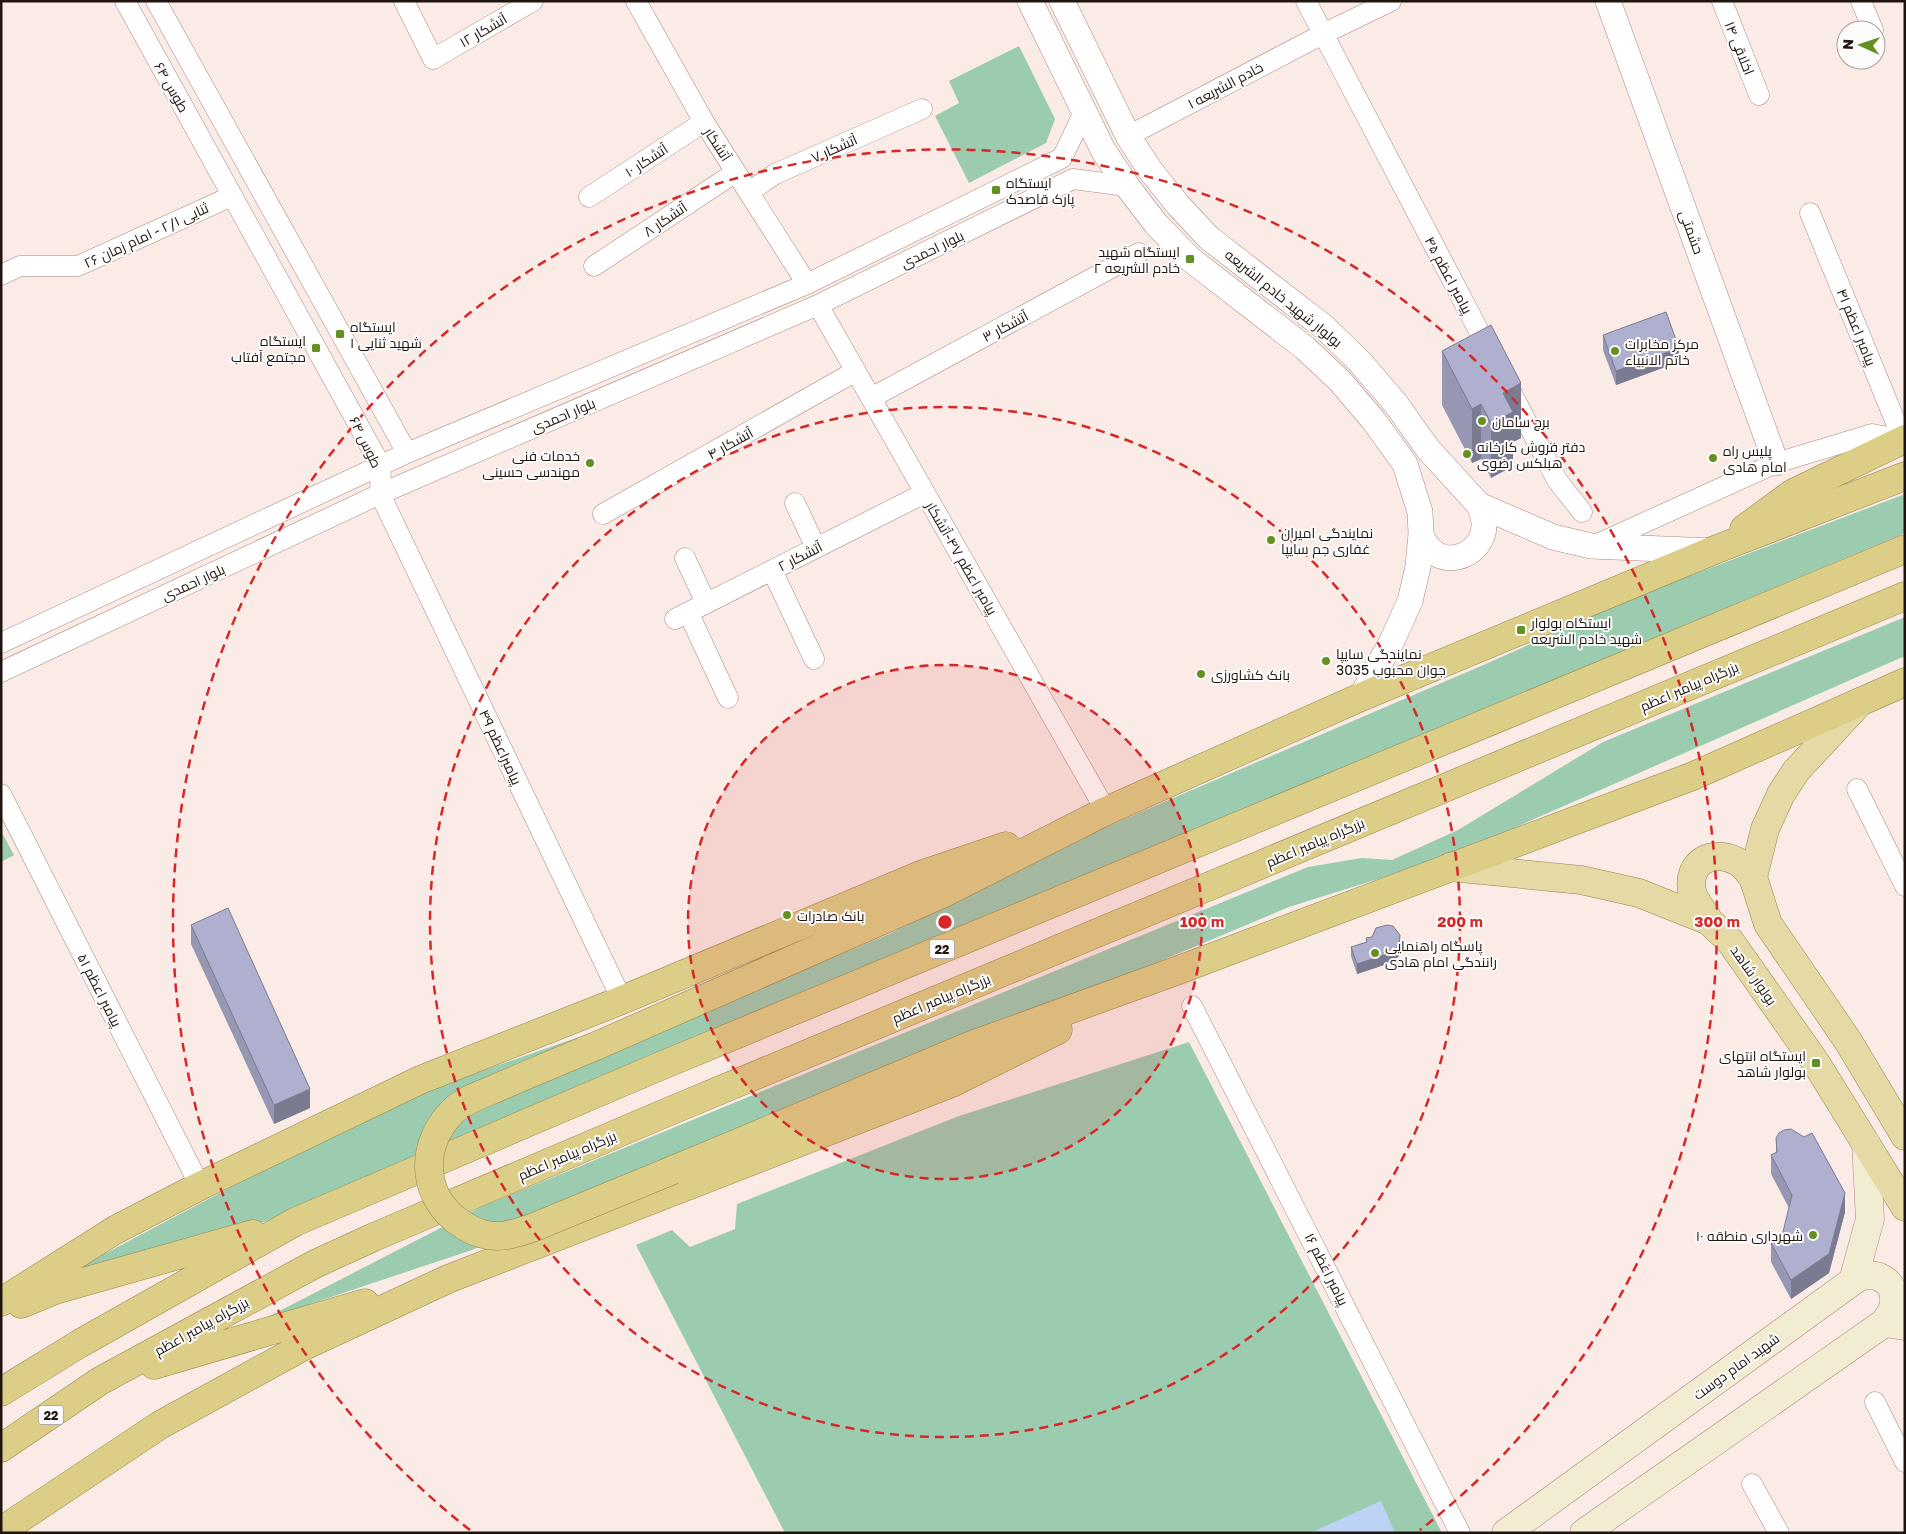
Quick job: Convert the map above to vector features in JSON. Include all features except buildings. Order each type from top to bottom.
[{"type":"highway","points":[[1712,552],[1793,493],[1904,439]]},
{"type":"highway","points":[[1905,476],[1712,552],[1361,697],[1106,811],[942,894],[475,1097],[455,1109],[439,1126],[430,1148],[428,1170],[434,1193],[447,1213],[465,1227],[486,1235],[510,1236],[972,1045],[1176,971],[1693,776],[1905,682]]},
{"type":"highway","name":"22","points":[[1,1392],[80,1344],[295,1222],[660,1066],[1905,549]]},
{"type":"highway","name":"بزرگراه پیامبر اعظم","points":[[1,1448],[100,1381],[315,1264],[670,1111],[1905,596]]},
{"type":"highway","points":[[1,1302],[115,1230],[200,1186],[420,1080],[622,1000],[923,874],[1106,811]]},
{"type":"highway","points":[[1,1531],[160,1425],[304,1346],[448,1279],[952,1083],[1176,971]]},
{"type":"highway","points":[[1,1313],[55,1290],[295,1222]]},
{"type":"highway","points":[[100,1381],[448,1279]]},
{"type":"main road","points":[[1753,877],[1765,829],[1781,794],[1796,771],[1860,702]]},
{"type":"main road","points":[[1709,921],[1692,893],[1693,874],[1698,864],[1708,857],[1729,858],[1739,862],[1753,877],[1768,924],[1848,1041],[1905,1136]]},
{"type":"main road","name":"بولوار شاهد","points":[[1450,867],[1581,880],[1639,893],[1709,921],[1730,941],[1805,1046],[1905,1207]]},
{"type":"main road","points":[[1853,1282],[1870,1219],[1866,1143]]},
{"type":"main road","points":[[1584,1533],[1895,1324],[1894,1294],[1889,1284],[1882,1278],[1872,1275],[1862,1276],[1853,1282]]},
{"type":"main road","name":"شهید امام دوست","points":[[1506,1533],[1853,1282]]},
{"type":"street","name":"طوس ۶۴","points":[[125,1],[381,466],[380,494]]},
{"type":"street","name":"طوس ۶۴","points":[[156,1],[407,453],[380,494]]},
{"type":"street","name":"آتشکار ۱۲","points":[[404,1],[434,59],[533,1]]},
{"type":"street","name":"آتشکار","points":[[636,1],[704,122],[807,284]]},
{"type":"street","name":"بولوار شهید خادم الشریعه","points":[[1030,1],[1103,150],[1156,224],[1190,259],[1305,348],[1340,381],[1374,421],[1405,464],[1420,512],[1421,534],[1418,567],[1410,601],[1391,643],[1361,697]]},
{"type":"street","name":"بولوار شهید خادم الشریعه","points":[[1062,1],[1128,136],[1150,170],[1178,205],[1209,238],[1324,327],[1360,362],[1396,404],[1428,449],[1479,505],[1553,537],[1591,546],[1712,552]]},
{"type":"street","name":"پیامبر اعظم ۴۵","points":[[1306,1],[1557,480],[1582,512]]},
{"type":"street","name":"خادم الشریعه ۱","points":[[1128,136],[1323,34],[1391,1]]},
{"type":"street","name":"حشمتی","points":[[1608,1],[1776,463]]},
{"type":"street","name":"اخلاقی ۱۴","points":[[1722,1],[1759,95]]},
{"type":"street","points":[[1861,1],[1869,20]]},
{"type":"street","name":"آتشکار ۷","points":[[749,192],[774,174],[922,109]]},
{"type":"street","points":[[1084,112],[1062,158],[1070,164],[1073,178],[1127,186]]},
{"type":"street","name":"آتشکار ۱۰","points":[[589,197],[704,122]]},
{"type":"street","name":"بلوار احمدی","points":[[1,643],[407,453],[807,284],[1062,158]]},
{"type":"street","name":"آتشکار ۸","points":[[594,266],[736,172]]},
{"type":"street","name":"بلوار احمدی","points":[[1,672],[380,494],[818,305],[1073,178]]},
{"type":"street","name":"ثنایی ۲/۱ - امام زمان ۲۶","points":[[1,275],[20,266],[78,266],[232,196]]},
{"type":"street","name":"پیامبر اعظم ۴۱","points":[[1810,214],[1904,439]]},
{"type":"street","name":"آتشکار ۳","points":[[871,398],[1139,254]]},
{"type":"street","name":"پیامبر اعظم ۴۷-آتشکار","points":[[818,305],[1106,811]]},
{"type":"street","name":"آتشکار ۴","points":[[603,514],[856,372]]},
{"type":"street","points":[[1591,546],[1776,463],[1872,434],[1904,439]]},
{"type":"street","name":"آتشکار ۲","points":[[689,612],[926,493]]},
{"type":"street","name":"پیامبراعظم ۴۹","points":[[380,494],[622,1000]]},
{"type":"street","points":[[795,503],[816,548]]},
{"type":"street","points":[[1421,534],[1429,548],[1442,556],[1458,558],[1472,551],[1482,538],[1484,523],[1479,505]]},
{"type":"street","points":[[684,558],[689,612],[728,698]]},
{"type":"street","points":[[772,570],[814,659]]},
{"type":"street","points":[[1857,789],[1905,886]]},
{"type":"street","name":"پیامبر اعظم ۵۱","points":[[1,794],[200,1186]]},
{"type":"street","name":"پیامبر اعظم ۱۶","points":[[1192,1006],[1460,1533]]},
{"type":"street","points":[[1875,1402],[1905,1462]]},
{"type":"street","points":[[1752,1484],[1779,1533]]},
{"type":"green space","points":[[1019,46],[1055,119],[1046,143],[969,183],[935,116],[959,103],[949,81]]},
{"type":"green space","points":[[1905,494],[1905,533],[477,1129],[288,1215],[57,1279],[390,1103],[576,1038],[595,1058],[889,934],[1101,829],[1488,663],[1639,595]]},
{"type":"green space","points":[[1905,617],[1905,656],[1448,857],[1289,907],[472,1250],[262,1320],[483,1206],[1308,867],[1362,858],[1392,860],[1458,830],[1603,742]]},
{"type":"green space","points":[[1,831],[14,855],[1,862]]},
{"type":"green space","points":[[1189,1042],[1442,1533],[785,1533],[636,1245],[672,1230],[690,1247],[735,1229],[737,1204],[959,1116]]},
{"type":"water","points":[[1381,1501],[1395,1533],[1312,1532]]},
{"type":"place","name":"ایستگاه پارک قاصدک","points":[[996,190]]},
{"type":"place","name":"ایستگاه شهید خادم الشریعه ۲","points":[[1190,259]]},
{"type":"place","name":"ایستگاه شهید ثنایی ۱","points":[[340,334]]},
{"type":"place","name":"ایستگاه مجتمع آفتاب","points":[[316,348]]},
{"type":"place","name":"مرکز مخابرات خاتم الانبیاء","points":[[1615,351]]},
{"type":"place","name":"برج سامان","points":[[1482,421]]},
{"type":"place","name":"دفتر فروش کارخانه هبلکس رضوی","points":[[1467,454]]},
{"type":"place","name":"پلیس راه امام هادی","points":[[1713,458]]},
{"type":"place","name":"خدمات فنی مهندسی حسینی","points":[[590,463]]},
{"type":"place","name":"نمایندگی امیران غفاری جم سایپا","points":[[1271,540]]},
{"type":"place","name":"ایستگاه بولوار شهید خادم الشریعه","points":[[1521,630]]},
{"type":"place","name":"نمایندگی سایپا جوان محبوب 3035","points":[[1326,661]]},
{"type":"place","name":"بانک کشاورزی","points":[[1201,674]]},
{"type":"place","name":"بانک صادرات","points":[[787,915]]},
{"type":"place","name":"پاسگاه راهنمایی رانندگی امام هادی","points":[[1375,953]]},
{"type":"place","name":"ایستگاه انتهای بولوار شاهد","points":[[1816,1063]]},
{"type":"place","name":"شهرداری منطقه ۱۰","points":[[1813,1235]]}]
